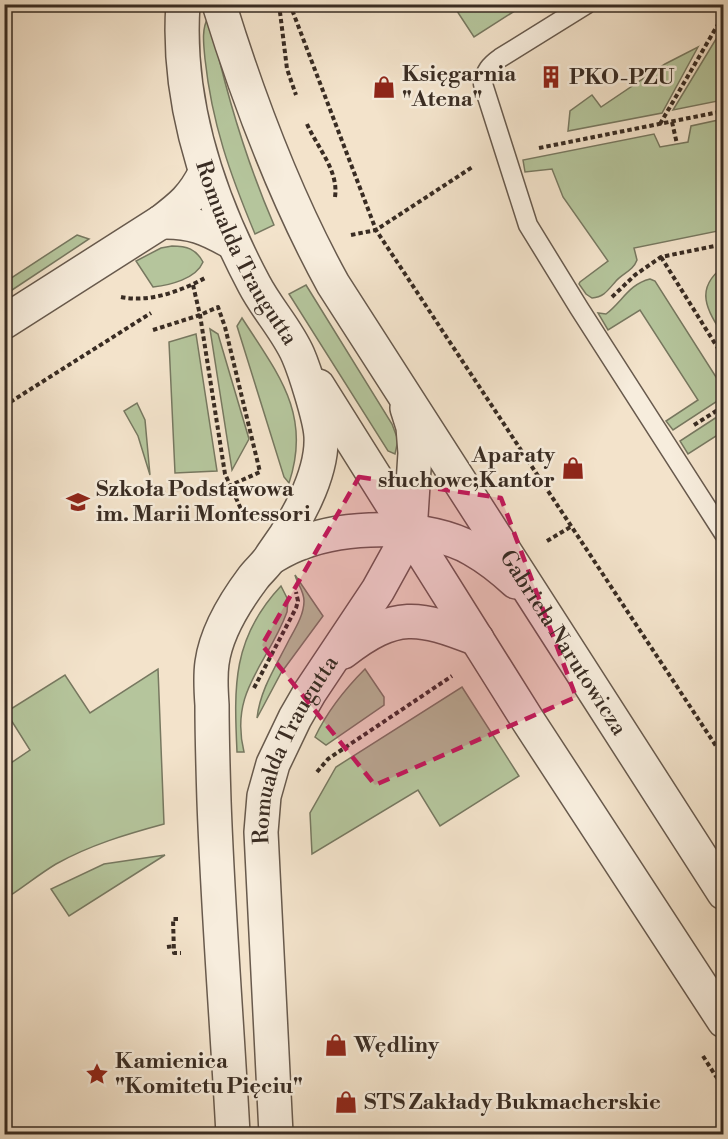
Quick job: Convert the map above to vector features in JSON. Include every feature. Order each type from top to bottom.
[{"type":"street","name":"Romualda Traugutta","points":[[183,4],[183,59],[194,135],[205,173],[233,243],[255,287],[298,354],[321,435],[319,459],[313,483],[272,557],[254,577],[230,616],[216,644],[212,663],[216,862],[233,1134]]},
{"type":"street","name":"Gabriela Narutowicza","points":[[219,4],[250,96],[282,180],[306,234],[333,284],[720,886]]},
{"type":"street","points":[[4,322],[161,222],[185,204],[205,173]]},
{"type":"street","points":[[161,222],[194,224],[233,243]]},
{"type":"street","points":[[298,354],[527,719],[714,994],[723,1021]]},
{"type":"street","name":"Gabriela Narutowicza","points":[[403,392],[413,427],[415,453],[410,532]]},
{"type":"street","name":"Romualda Traugutta","points":[[272,557],[301,542],[342,532],[372,529],[410,532],[378,590],[295,718],[273,764],[264,796],[261,832],[276,1134]]},
{"type":"street","points":[[410,532],[441,538],[470,548],[499,566],[541,605]]},
{"type":"street","points":[[328,664],[353,644],[385,625],[402,621],[431,622],[477,639]]},
{"type":"lane","points":[[587,4],[500,58],[484,75],[483,84],[528,225],[723,534]]},
{"type":"path","points":[[268,4],[268,8],[291,7],[376,231],[723,758]]},
{"type":"path","points":[[660,124],[723,14]]},
{"type":"path","points":[[672,122],[677,144]]},
{"type":"path","points":[[579,308],[599,306],[635,275],[661,257],[723,244]]},
{"type":"path","points":[[661,257],[723,358]]},
{"type":"path","points":[[193,285],[200,315],[223,467],[229,486],[244,517],[272,557]]},
{"type":"path","points":[[153,330],[218,307],[225,327],[260,472],[229,486],[161,490]]},
{"type":"path","points":[[4,406],[151,313]]},
{"type":"path","points":[[546,542],[572,526]]},
{"type":"path","points":[[315,774],[328,759],[459,671]]},
{"type":"path","points":[[173,919],[174,953]]},
{"type":"path","points":[[167,946],[174,946]]},
{"type":"highlighted area","points":[[359,477],[501,498],[576,697],[375,785],[262,645]]},
{"type":"green space","points":[[453,5],[524,5],[474,37]]},
{"type":"green space","points":[[208,18],[237,124],[274,225],[255,234],[230,169],[212,105],[204,44],[204,27]]},
{"type":"green space","points":[[716,39],[723,51],[723,100],[673,110]]},
{"type":"green space","points":[[698,47],[662,113],[568,131],[570,111],[592,95],[601,107],[665,64]]},
{"type":"green space","points":[[723,119],[723,230],[634,248],[637,260],[635,264],[603,295],[592,298],[586,294],[580,282],[608,261],[563,197],[552,169],[525,172],[523,160],[654,134],[660,147],[688,142],[691,126]]},
{"type":"green space","points":[[77,235],[89,239],[9,292],[5,282]]},
{"type":"green space","points":[[172,246],[191,249],[203,262],[200,268],[189,277],[153,287],[136,261],[161,248]]},
{"type":"green space","points":[[723,267],[723,335],[708,308],[706,292],[714,275]]},
{"type":"green space","points":[[650,279],[655,281],[723,388],[723,395],[719,400],[673,430],[666,421],[698,400],[640,310],[608,330],[598,313],[606,314],[631,289]]},
{"type":"green space","points":[[306,285],[392,424],[398,440],[395,454],[388,451],[289,294]]},
{"type":"green space","points":[[242,318],[279,377],[294,415],[295,458],[289,483],[284,477],[237,326]]},
{"type":"green space","points":[[210,329],[218,334],[249,439],[232,470]]},
{"type":"green space","points":[[196,334],[217,471],[175,473],[169,342]]},
{"type":"green space","points":[[137,403],[145,420],[150,475],[138,436],[124,411]]},
{"type":"green space","points":[[723,413],[723,441],[719,434],[688,454],[680,441]]},
{"type":"green space","points":[[295,575],[323,616],[281,673],[257,718],[265,688],[304,606],[302,590]]},
{"type":"green space","points":[[281,586],[288,600],[287,612],[246,695],[241,731],[244,752],[237,752],[237,684],[245,644],[265,605]]},
{"type":"green space","points":[[158,669],[164,824],[82,851],[56,864],[11,895],[5,886],[5,767],[30,750],[6,712],[65,675],[90,713]]},
{"type":"green space","points":[[365,669],[384,697],[384,705],[326,745],[315,737],[337,701]]},
{"type":"green space","points":[[462,687],[519,776],[440,826],[418,790],[312,854],[310,813],[336,767]]},
{"type":"green space","points":[[165,855],[69,916],[51,889],[104,864]]},
{"type":"place","name":"PKO-PZU","points":[[551,77]]},
{"type":"place","name":"Księgarnia \"Atena\"","points":[[384,87]]},
{"type":"place","name":"Aparaty słuchowe;Kantor","points":[[573,468]]},
{"type":"place","name":"Szkoła Podstawowa im. Marii Montessori","points":[[78,502]]},
{"type":"place","name":"Wędliny","points":[[336,1045]]},
{"type":"place","name":"Kamienica \"Komitetu Pięciu\"","points":[[97,1074]]},
{"type":"place","name":"STS Zakłady Bukmacherskie","points":[[346,1102]]}]
